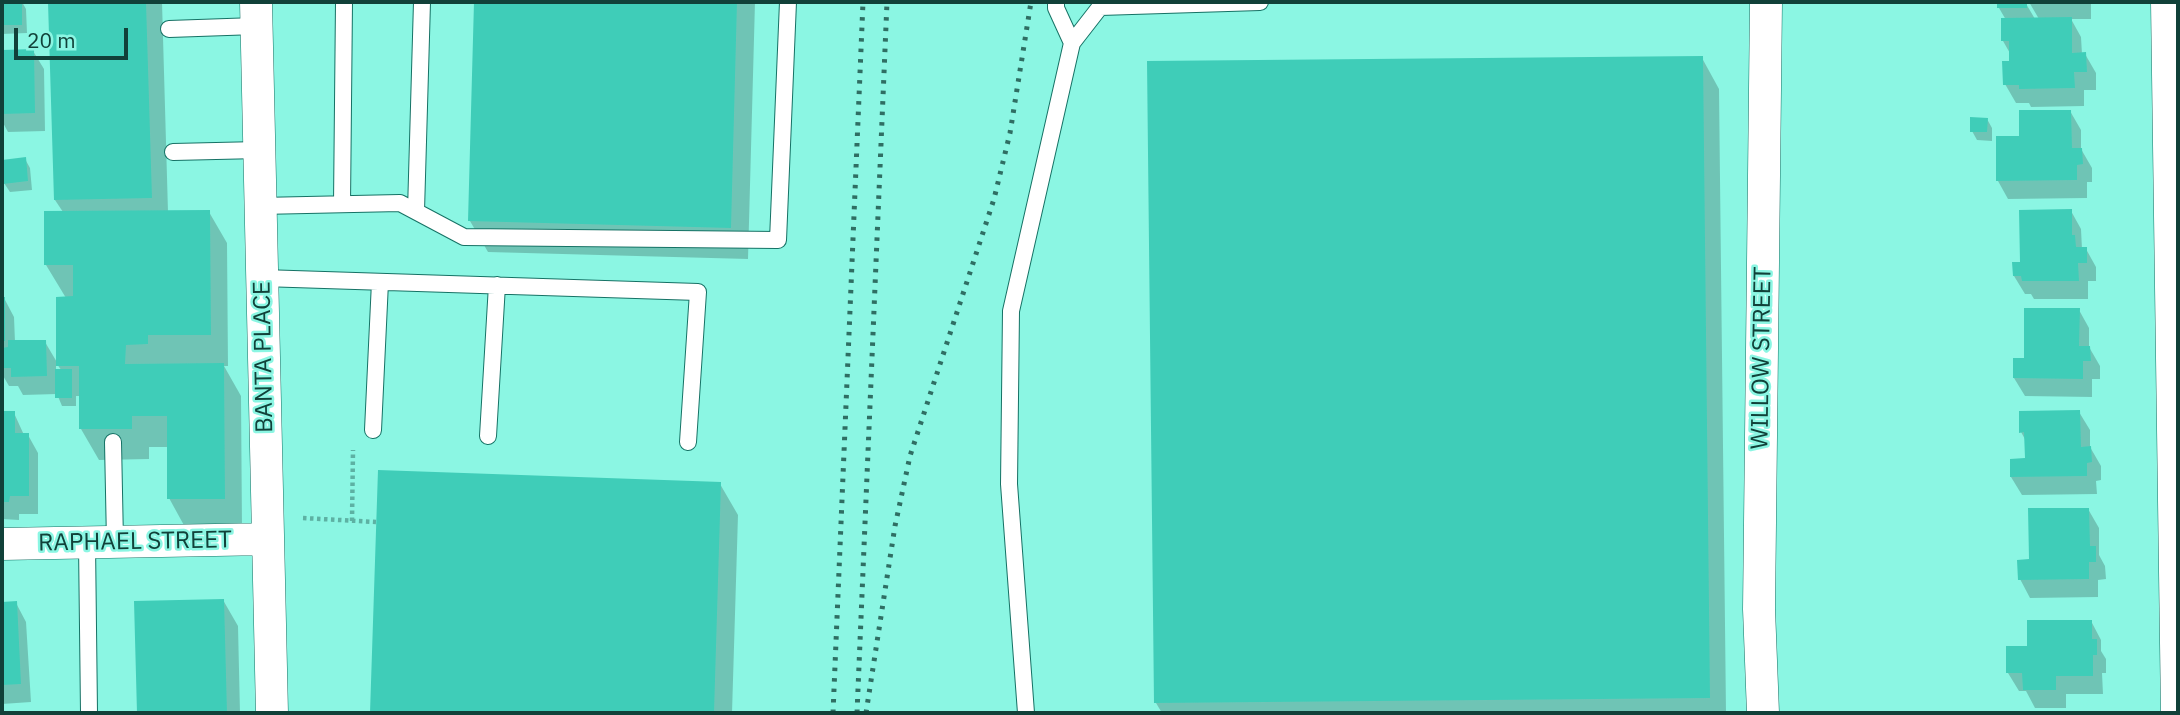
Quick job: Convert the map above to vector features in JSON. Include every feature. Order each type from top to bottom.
[{"type":"street","name":"WILLOW STREET","points":[[1763,713],[1759,609],[1766,2]]},
{"type":"street","points":[[2167,2],[2175,388],[2177,713]]},
{"type":"street","name":"BANTA PLACE","points":[[256,14],[272,713]]},
{"type":"street","name":"RAPHAEL STREET","points":[[2,544],[268,539]]},
{"type":"lane","points":[[342,204],[344,2]]},
{"type":"lane","points":[[416,211],[422,2]]},
{"type":"lane","points":[[260,206],[400,203],[464,237],[778,240],[788,2]]},
{"type":"lane","points":[[1056,2],[1056,8],[1072,43]]},
{"type":"lane","points":[[1026,713],[1009,484],[1011,311],[1072,43],[1100,7],[1260,2]]},
{"type":"lane","points":[[169,29],[256,14]]},
{"type":"lane","points":[[173,152],[259,150]]},
{"type":"lane","points":[[262,278],[698,292],[688,442]]},
{"type":"lane","points":[[373,430],[380,282]]},
{"type":"lane","points":[[488,436],[497,285]]},
{"type":"lane","points":[[89,713],[101,542],[113,442]]},
{"type":"path","points":[[352,520],[354,444],[372,444],[373,430]]},
{"type":"path","points":[[303,519],[376,522]]},
{"type":"building","points":[[2,2],[22,2],[22,25],[2,25]]},
{"type":"building","points":[[48,2],[146,2],[152,198],[54,200]]},
{"type":"building","points":[[474,2],[737,2],[731,228],[468,221]]},
{"type":"building","points":[[1997,2],[2027,2],[2027,8],[1997,8]]},
{"type":"building","points":[[2072,17],[2072,53],[2086,52],[2087,72],[2074,72],[2075,88],[2019,89],[2019,85],[2003,85],[2002,61],[2009,61],[2009,41],[2001,41],[2001,18]]},
{"type":"building","points":[[34,49],[35,113],[2,114],[2,50]]},
{"type":"building","points":[[1703,56],[1710,698],[1154,703],[1147,61]]},
{"type":"building","points":[[2019,110],[2071,110],[2072,148],[2082,148],[2083,164],[2077,165],[2077,180],[1996,181],[1996,136],[2019,136]]},
{"type":"building","points":[[1970,117],[1988,118],[1987,132],[1970,132]]},
{"type":"building","points":[[26,157],[28,181],[3,184],[2,160]]},
{"type":"building","points":[[2072,209],[2072,235],[2075,235],[2076,247],[2087,247],[2087,263],[2078,263],[2079,281],[2022,281],[2021,276],[2013,276],[2012,262],[2020,262],[2019,210]]},
{"type":"building","points":[[210,210],[211,335],[148,335],[148,344],[126,345],[125,364],[224,363],[225,499],[167,499],[167,416],[132,416],[132,429],[79,429],[79,366],[56,366],[56,297],[73,296],[73,265],[44,265],[44,211]]},
{"type":"building","points":[[2,297],[5,297],[5,341],[2,341]]},
{"type":"building","points":[[2024,308],[2080,308],[2079,346],[2090,346],[2091,361],[2083,361],[2083,379],[2013,378],[2013,358],[2024,358]]},
{"type":"building","points":[[8,340],[46,340],[47,376],[11,377],[11,368],[2,368],[2,348],[8,347]]},
{"type":"building","points":[[55,369],[72,369],[72,398],[55,398]]},
{"type":"building","points":[[2080,410],[2081,447],[2091,446],[2092,462],[2087,463],[2087,476],[2010,477],[2010,459],[2025,458],[2024,432],[2019,433],[2019,411]]},
{"type":"building","points":[[2,411],[15,411],[15,433],[29,433],[29,496],[10,496],[9,502],[2,502]]},
{"type":"building","points":[[378,470],[721,482],[714,713],[370,713]]},
{"type":"building","points":[[2028,508],[2089,508],[2090,546],[2096,546],[2096,562],[2089,562],[2089,579],[2018,580],[2017,560],[2029,559]]},
{"type":"building","points":[[224,599],[227,713],[137,713],[134,601]]},
{"type":"building","points":[[17,601],[21,684],[2,685],[2,602]]},
{"type":"building","points":[[2027,620],[2092,620],[2092,639],[2097,639],[2097,655],[2093,655],[2093,676],[2056,676],[2056,690],[2023,690],[2022,673],[2006,673],[2006,646],[2027,646]]},
{"type":"railway","points":[[833,713],[863,2]]},
{"type":"railway","points":[[857,713],[887,2]]},
{"type":"railway","points":[[866,713],[895,526],[910,456],[994,199],[1010,133],[1031,2]]}]
